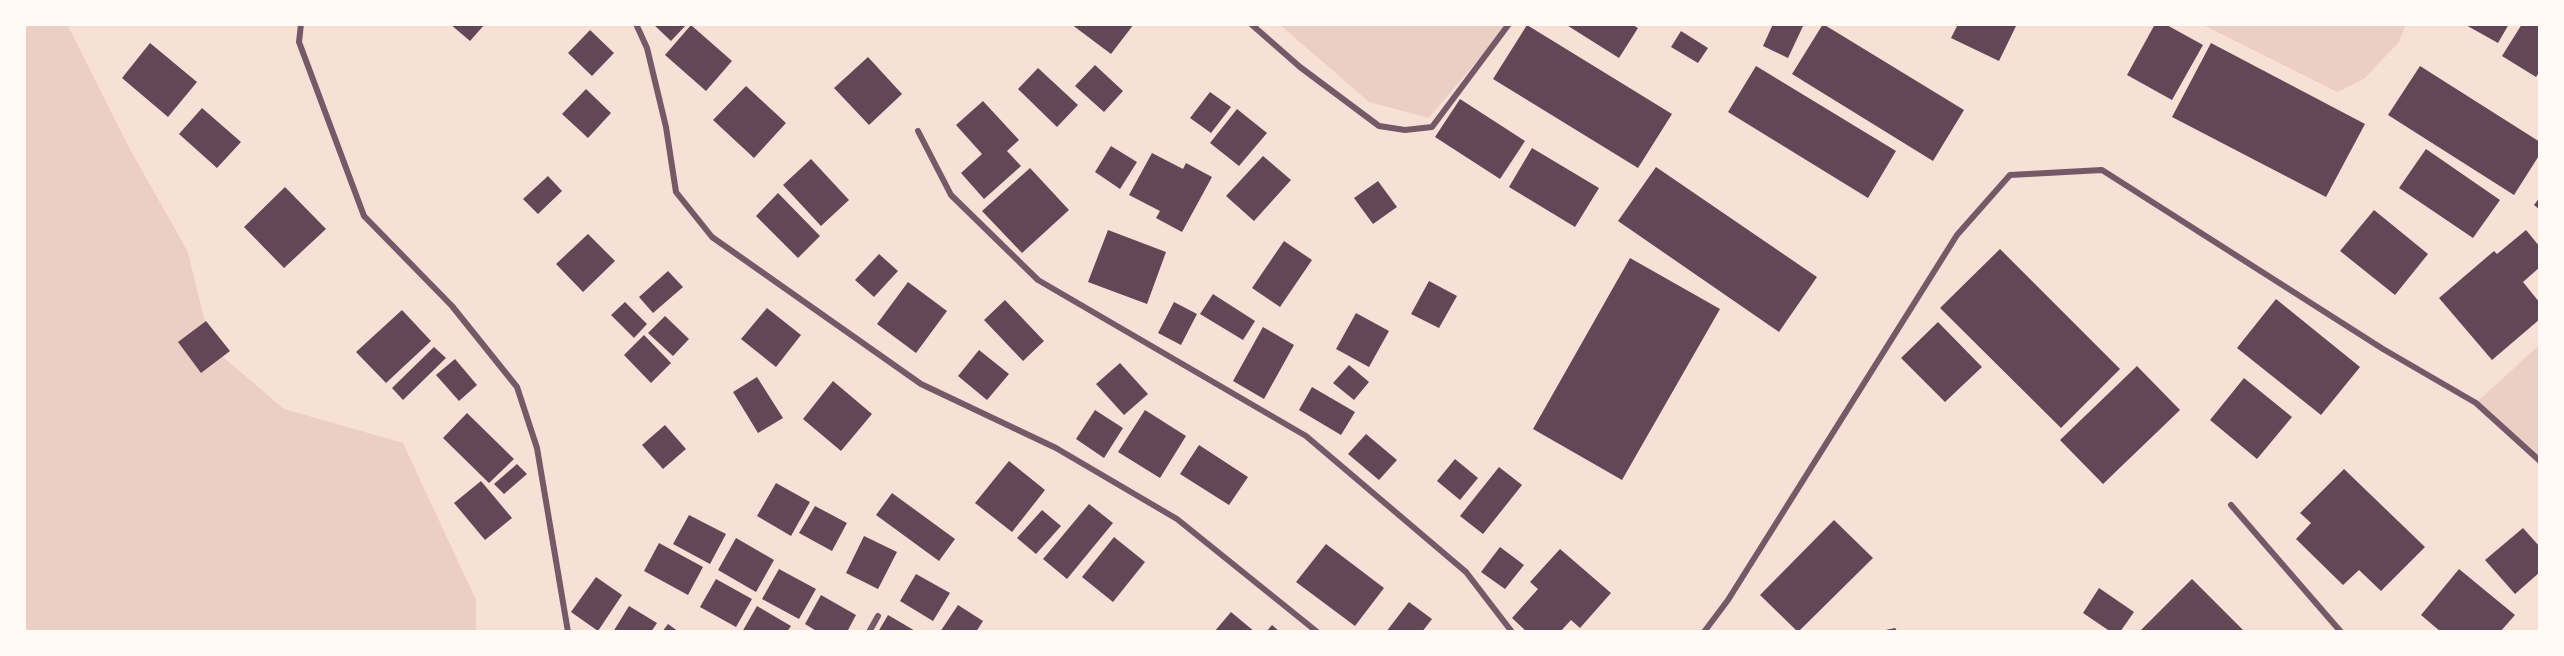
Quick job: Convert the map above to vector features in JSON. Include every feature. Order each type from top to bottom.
[{"type":"street","points":[[301,24],[299,42],[364,216],[452,306],[517,387],[537,448],[568,632]]},
{"type":"street","points":[[636,24],[647,48],[666,127],[676,192],[712,237],[921,384],[1056,448],[1177,519],[1316,631]]},
{"type":"street","points":[[1251,24],[1300,67],[1378,126],[1405,130],[1432,127],[1509,24]]},
{"type":"street","points":[[918,132],[951,195],[1038,280],[1306,436],[1466,572],[1512,632]]},
{"type":"street","points":[[1704,632],[1728,600],[1957,235],[2010,175],[2102,170],[2383,349],[2476,403],[2540,461]]},
{"type":"street","points":[[2231,505],[2341,632]]},
{"type":"street","points":[[869,632],[878,616]]},
{"type":"shaded area","points":[[24,24],[70,24],[69,28],[131,151],[188,252],[211,347],[284,409],[403,443],[476,600],[476,632],[24,632]]},
{"type":"shaded area","points":[[1279,24],[1508,24],[1429,118],[1369,102]]},
{"type":"shaded area","points":[[2201,24],[2406,24],[2399,42],[2364,79],[2337,92]]},
{"type":"shaded area","points":[[2540,344],[2540,461],[2476,403]]},
{"type":"building","points":[[450,24],[485,24],[470,41]]},
{"type":"building","points":[[653,24],[687,24],[671,41]]},
{"type":"building","points":[[1071,24],[1134,24],[1111,54]]},
{"type":"building","points":[[1565,24],[1631,24],[1638,28],[1619,58]]},
{"type":"building","points":[[1773,24],[1804,24],[1788,58],[1763,46]]},
{"type":"building","points":[[1823,24],[1964,110],[1933,161],[1792,74]]},
{"type":"building","points":[[1958,24],[2017,24],[1999,61],[1951,38]]},
{"type":"building","points":[[2155,24],[2165,24],[2203,45],[2172,100],[2127,75]]},
{"type":"building","points":[[2464,24],[2509,24],[2498,43]]},
{"type":"building","points":[[2522,24],[2540,24],[2540,71],[2536,77],[2502,56]]},
{"type":"building","points":[[691,25],[732,61],[706,91],[665,55]]},
{"type":"building","points":[[1527,25],[1672,114],[1638,168],[1493,79]]},
{"type":"building","points":[[590,30],[614,53],[592,76],[568,53]]},
{"type":"building","points":[[1681,31],[1708,48],[1698,63],[1671,47]]},
{"type":"building","points":[[150,43],[197,82],[168,117],[122,78]]},
{"type":"building","points":[[2211,43],[2365,124],[2326,197],[2172,117]]},
{"type":"building","points":[[868,57],[902,94],[869,125],[834,88]]},
{"type":"building","points":[[1095,65],[1123,91],[1104,112],[1075,86]]},
{"type":"building","points":[[1756,66],[1896,151],[1868,198],[1728,112]]},
{"type":"building","points":[[2420,66],[2540,142],[2540,154],[2514,195],[2388,115]]},
{"type":"building","points":[[1038,68],[1078,105],[1057,127],[1018,89]]},
{"type":"building","points":[[746,86],[786,123],[754,158],[713,120]]},
{"type":"building","points":[[586,89],[611,113],[588,138],[562,114]]},
{"type":"building","points":[[1210,92],[1231,107],[1211,133],[1190,118]]},
{"type":"building","points":[[1460,99],[1525,141],[1500,179],[1435,137]]},
{"type":"building","points":[[983,101],[1019,140],[1007,151],[1021,166],[984,199],[961,173],[982,154],[956,125]]},
{"type":"building","points":[[202,108],[241,142],[217,168],[179,134]]},
{"type":"building","points":[[1237,109],[1267,133],[1239,166],[1210,143]]},
{"type":"building","points":[[1111,146],[1137,162],[1120,189],[1095,172]]},
{"type":"building","points":[[1532,148],[1599,188],[1575,227],[1509,187]]},
{"type":"building","points":[[2426,149],[2500,200],[2473,238],[2399,188]]},
{"type":"building","points":[[1152,153],[1183,169],[1186,163],[1212,177],[1182,232],[1156,218],[1160,211],[1129,195]]},
{"type":"building","points":[[1263,156],[1291,180],[1254,221],[1226,196]]},
{"type":"building","points":[[811,159],[849,200],[821,226],[783,185]]},
{"type":"building","points":[[1656,167],[1817,277],[1779,332],[1618,221]]},
{"type":"building","points":[[1030,168],[1069,210],[1022,253],[982,211]]},
{"type":"building","points":[[548,176],[562,191],[538,214],[523,199]]},
{"type":"building","points":[[1378,181],[1397,207],[1373,224],[1354,198]]},
{"type":"building","points":[[285,187],[326,229],[284,268],[244,227]]},
{"type":"building","points":[[778,193],[820,236],[798,258],[756,216]]},
{"type":"building","points":[[2540,197],[2540,210],[2534,205]]},
{"type":"building","points":[[2374,210],[2428,254],[2395,295],[2340,251]]},
{"type":"building","points":[[1108,230],[1166,252],[1147,304],[1088,282]]},
{"type":"building","points":[[2526,230],[2540,247],[2540,267],[2523,282],[2540,303],[2540,319],[2492,360],[2439,298],[2494,251],[2497,254]]},
{"type":"building","points":[[588,234],[615,261],[583,292],[556,264]]},
{"type":"building","points":[[1284,241],[1312,260],[1280,307],[1252,288]]},
{"type":"building","points":[[2000,249],[2120,369],[2061,428],[1940,308]]},
{"type":"building","points":[[879,254],[898,271],[874,297],[855,280]]},
{"type":"building","points":[[1630,258],[1720,309],[1622,480],[1533,429]]},
{"type":"building","points":[[668,271],[683,287],[653,313],[639,297]]},
{"type":"building","points":[[1429,281],[1457,296],[1439,328],[1411,314]]},
{"type":"building","points":[[908,282],[947,311],[916,353],[877,324]]},
{"type":"building","points":[[1213,294],[1255,321],[1243,340],[1200,314]]},
{"type":"building","points":[[2276,299],[2360,367],[2321,415],[2237,348]]},
{"type":"building","points":[[1005,300],[1044,341],[1023,361],[984,320]]},
{"type":"building","points":[[625,302],[647,324],[634,338],[611,315]]},
{"type":"building","points":[[1174,302],[1197,314],[1181,345],[1158,333]]},
{"type":"building","points":[[767,308],[801,335],[776,367],[741,339]]},
{"type":"building","points":[[402,310],[431,341],[386,383],[356,352]]},
{"type":"building","points":[[1356,313],[1389,331],[1369,367],[1336,349]]},
{"type":"building","points":[[665,316],[689,339],[673,356],[648,333]]},
{"type":"building","points":[[206,321],[230,351],[201,373],[178,342]]},
{"type":"building","points":[[1938,322],[1982,367],[1945,402],[1901,358]]},
{"type":"building","points":[[1263,327],[1294,345],[1264,399],[1233,381]]},
{"type":"building","points":[[644,335],[671,363],[651,383],[624,355]]},
{"type":"building","points":[[434,347],[446,358],[403,400],[392,388]]},
{"type":"building","points":[[979,350],[1009,374],[987,400],[958,376]]},
{"type":"building","points":[[455,359],[477,385],[459,401],[436,375]]},
{"type":"building","points":[[1120,363],[1148,394],[1124,415],[1096,384]]},
{"type":"building","points":[[1349,365],[1369,382],[1354,400],[1333,383]]},
{"type":"building","points":[[2137,366],[2180,410],[2103,484],[2060,440]]},
{"type":"building","points":[[757,377],[783,418],[758,433],[733,392]]},
{"type":"building","points":[[2244,378],[2292,417],[2257,459],[2210,420]]},
{"type":"building","points":[[833,381],[872,414],[841,451],[803,419]]},
{"type":"building","points":[[1312,387],[1355,412],[1341,435],[1299,410]]},
{"type":"building","points":[[1095,410],[1123,428],[1104,458],[1076,439]]},
{"type":"building","points":[[1145,410],[1186,436],[1160,478],[1118,452]]},
{"type":"building","points":[[467,413],[514,459],[489,483],[443,438]]},
{"type":"building","points":[[665,425],[686,449],[663,469],[642,445]]},
{"type":"building","points":[[1366,434],[1397,460],[1379,480],[1348,454]]},
{"type":"building","points":[[1199,445],[1248,477],[1229,505],[1180,474]]},
{"type":"building","points":[[1455,459],[1478,478],[1460,500],[1437,481]]},
{"type":"building","points":[[1009,461],[1045,490],[1012,532],[975,503]]},
{"type":"building","points":[[517,464],[527,474],[504,494],[494,484]]},
{"type":"building","points":[[1499,467],[1522,485],[1483,534],[1460,516]]},
{"type":"building","points":[[2344,469],[2425,547],[2381,591],[2359,570],[2343,585],[2296,539],[2311,523],[2300,513]]},
{"type":"building","points":[[481,481],[512,518],[485,540],[454,503]]},
{"type":"building","points":[[776,483],[810,502],[791,536],[757,516]]},
{"type":"building","points":[[892,493],[955,539],[939,561],[876,515]]},
{"type":"building","points":[[1089,504],[1113,523],[1067,579],[1043,559]]},
{"type":"building","points":[[815,506],[847,523],[832,551],[799,533]]},
{"type":"building","points":[[1042,510],[1061,526],[1036,554],[1017,538]]},
{"type":"building","points":[[689,515],[726,534],[710,564],[673,544]]},
{"type":"building","points":[[1834,520],[1873,558],[1798,632],[1760,595]]},
{"type":"building","points":[[2523,528],[2540,547],[2540,572],[2515,594],[2485,560]]},
{"type":"building","points":[[864,536],[897,552],[878,589],[846,573]]},
{"type":"building","points":[[1114,537],[1145,562],[1113,602],[1082,577]]},
{"type":"building","points":[[736,538],[774,560],[756,592],[718,570]]},
{"type":"building","points":[[659,543],[703,567],[688,595],[644,571]]},
{"type":"building","points":[[1326,544],[1384,588],[1355,626],[1296,582]]},
{"type":"building","points":[[1500,547],[1524,565],[1505,589],[1481,572]]},
{"type":"building","points":[[1560,549],[1611,593],[1580,628],[1571,620],[1560,632],[1527,632],[1512,618],[1538,589],[1530,582]]},
{"type":"building","points":[[779,569],[816,589],[799,619],[762,599]]},
{"type":"building","points":[[2459,569],[2515,615],[2500,632],[2441,632],[2421,615]]},
{"type":"building","points":[[916,574],[950,593],[933,621],[900,601]]},
{"type":"building","points":[[596,577],[622,595],[598,631],[571,612]]},
{"type":"building","points":[[716,579],[752,599],[736,627],[700,607]]},
{"type":"building","points":[[2192,579],[2245,632],[2139,632]]},
{"type":"building","points":[[2099,588],[2134,612],[2120,632],[2111,632],[2083,613]]},
{"type":"building","points":[[821,595],[856,615],[847,632],[818,632],[805,624]]},
{"type":"building","points":[[1409,602],[1432,619],[1422,632],[1386,632]]},
{"type":"building","points":[[958,605],[983,621],[976,632],[940,632]]},
{"type":"building","points":[[629,606],[657,623],[651,632],[613,632]]},
{"type":"building","points":[[757,606],[791,626],[787,632],[742,632]]},
{"type":"building","points":[[1231,612],[1255,632],[1214,632]]},
{"type":"building","points":[[888,615],[917,632],[878,632]]},
{"type":"building","points":[[668,624],[679,632],[662,632]]},
{"type":"building","points":[[1272,625],[1280,632],[1266,632]]},
{"type":"building","points":[[1895,628],[1898,632],[1881,632],[1881,631]]}]
